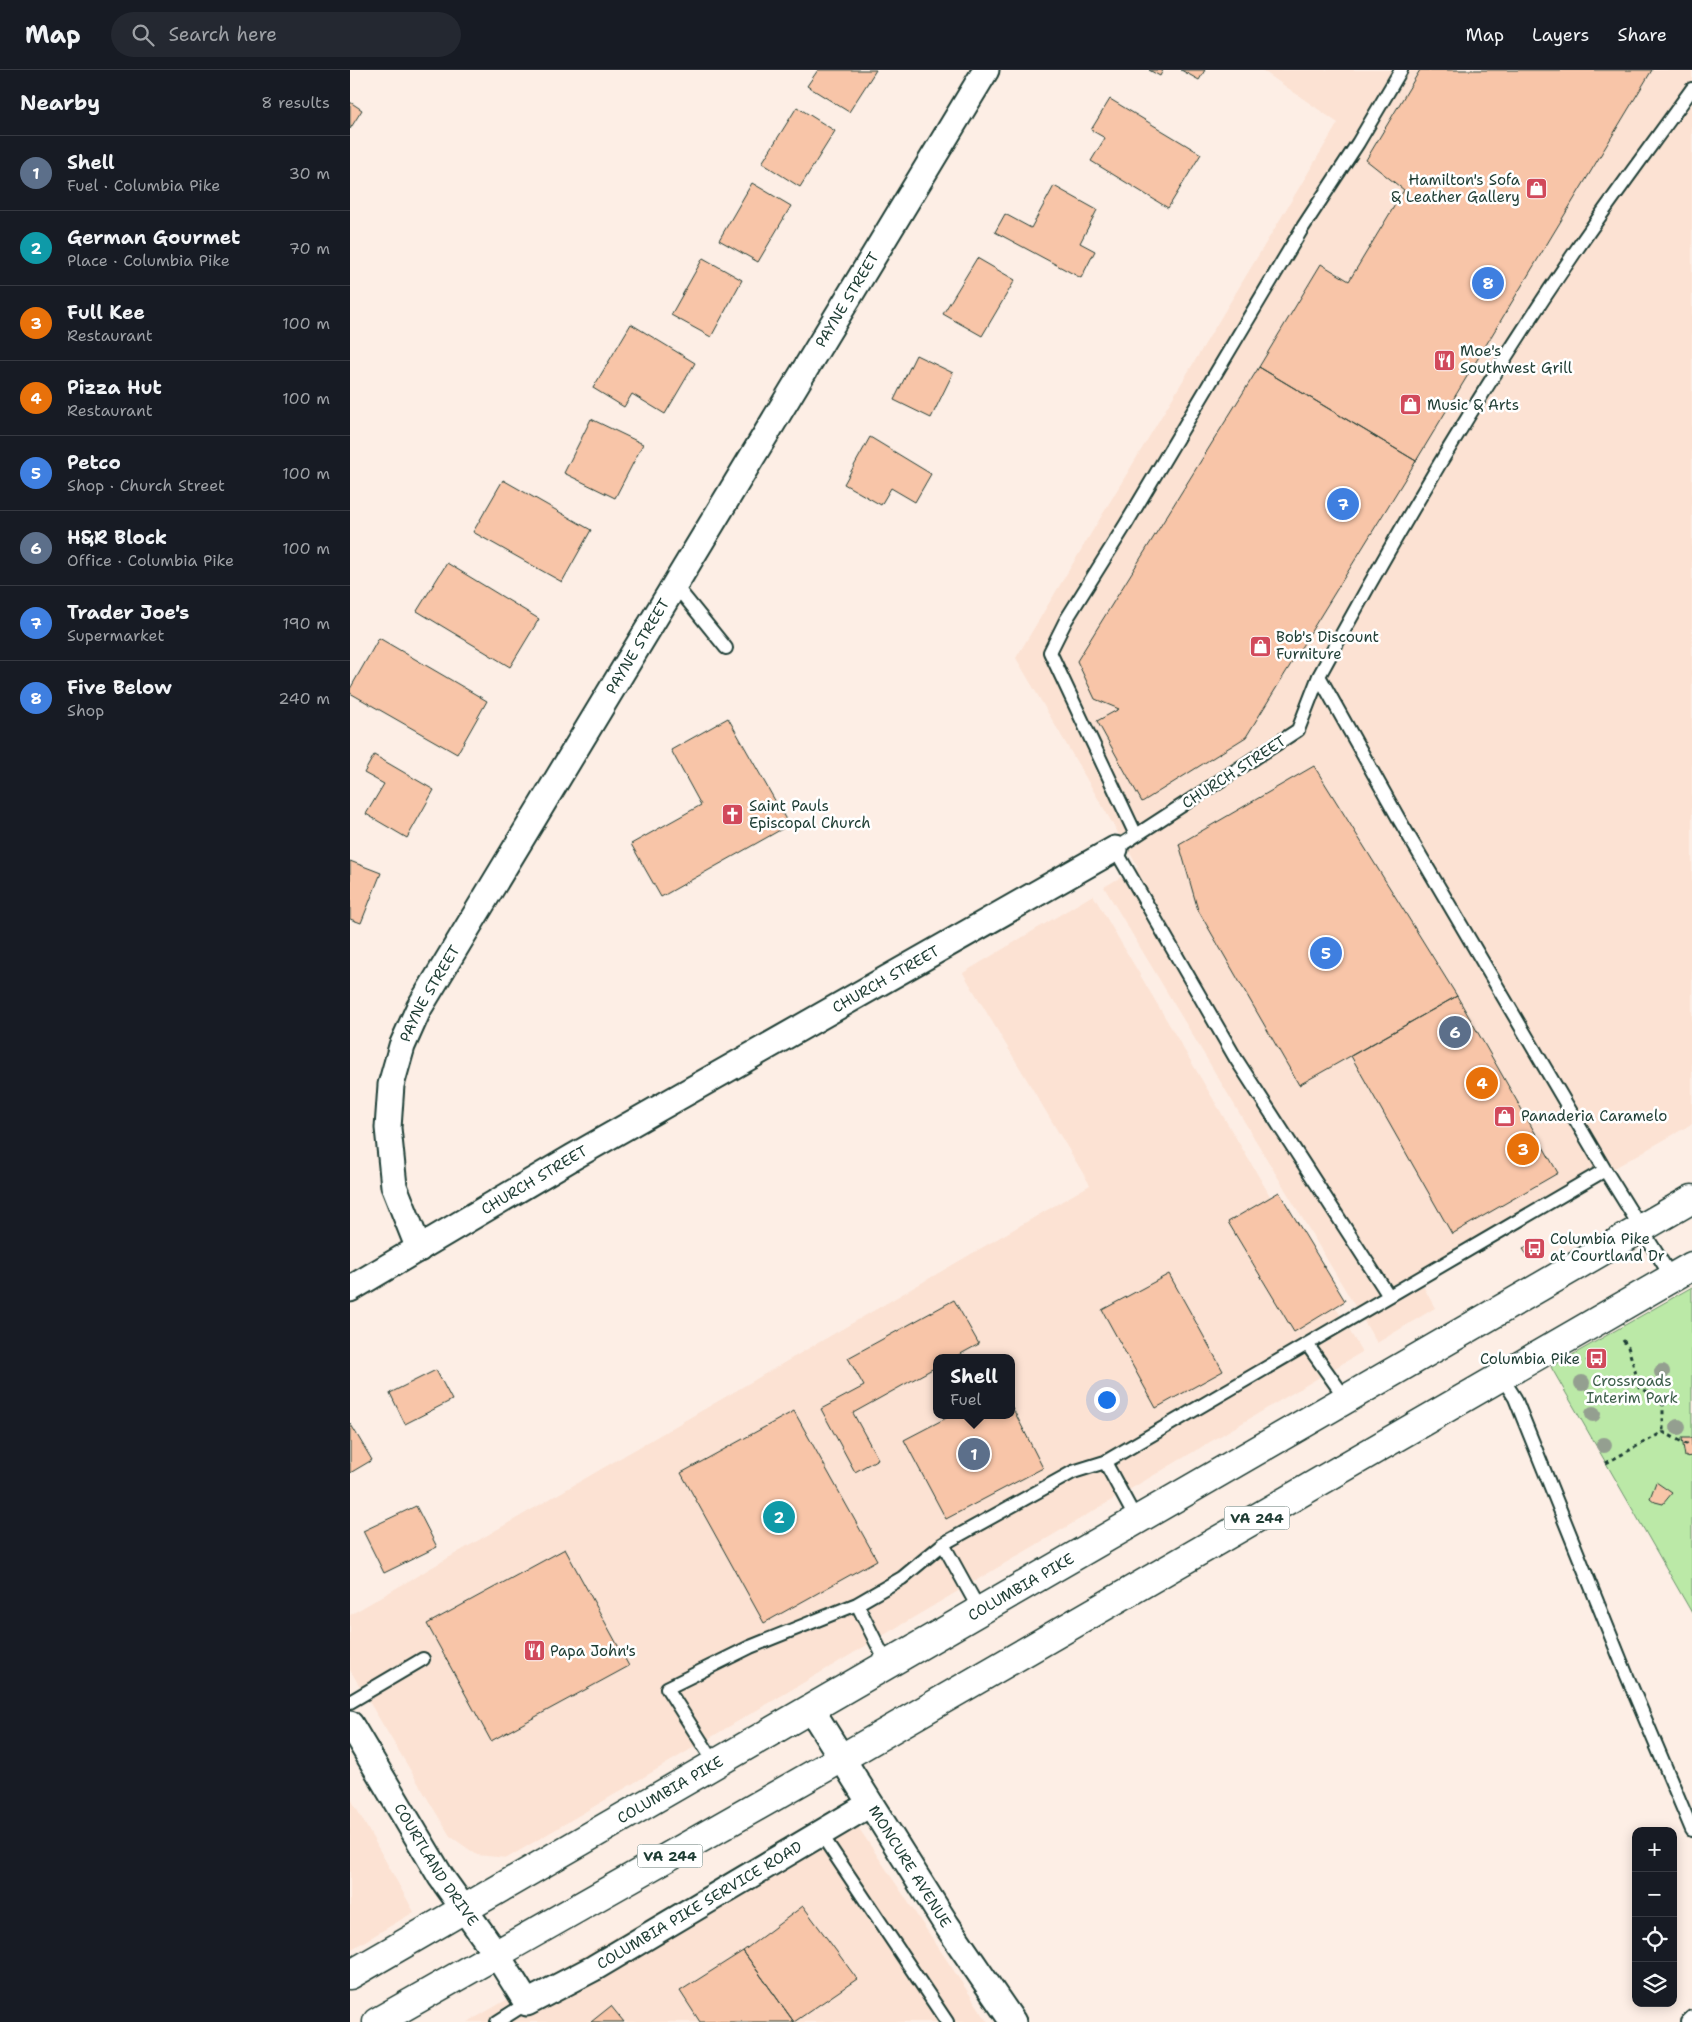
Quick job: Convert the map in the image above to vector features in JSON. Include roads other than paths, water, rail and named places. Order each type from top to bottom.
[{"type":"main road","name":"COLUMBIA PIKE","points":[[350,1975],[1692,1199]]},
{"type":"main road","name":"VA 244","points":[[378,2022],[842,1758],[1682,1272]]},
{"type":"street","name":"PAYNE STREET","points":[[419,1249],[394,1186],[388,1128],[391,1086],[402,1046],[419,1008],[986,70]]},
{"type":"street","name":"CHURCH STREET","points":[[350,1289],[573,1157],[1115,849]]},
{"type":"street","name":"MONCURE AVENUE","points":[[811,1709],[946,1924],[1013,2022]]},
{"type":"street","name":"COURTLAND DRIVE","points":[[350,1724],[441,1876],[497,1955],[527,2003]]},
{"type":"street","name":"COLUMBIA PIKE SERVICE ROAD","points":[[527,2003],[594,1968],[870,1804]]},
{"type":"lane","points":[[1136,835],[1050,652],[1066,620],[1126,524],[1298,235],[1358,142],[1401,70]]},
{"type":"lane","name":"CHURCH STREET","points":[[1115,849],[1298,730],[1319,676],[1365,591],[1468,417],[1578,248],[1692,89]]},
{"type":"lane","points":[[675,585],[726,648]]},
{"type":"lane","points":[[1319,676],[1400,821],[1605,1170],[1641,1228],[1682,1272]]},
{"type":"lane","points":[[1115,849],[1236,1059],[1389,1296]]},
{"type":"lane","points":[[716,1765],[667,1688],[750,1647],[857,1604],[902,1578],[943,1544],[1073,1472],[1105,1462],[1605,1170]]},
{"type":"lane","points":[[1307,1344],[1346,1399]]},
{"type":"lane","points":[[1501,1376],[1516,1398],[1627,1676],[1692,1830]]},
{"type":"lane","points":[[1105,1462],[1137,1521]]},
{"type":"lane","points":[[943,1544],[980,1611]]},
{"type":"lane","points":[[857,1604],[887,1664]]},
{"type":"lane","points":[[350,1702],[423,1659]]},
{"type":"lane","points":[[820,1834],[947,2022]]},
{"type":"lane","points":[[497,2022],[527,2003]]},
{"type":"lane","points":[[1687,2022],[1692,2017]]},
{"type":"place","name":"Hamilton's Sofa & Leather Gallery","points":[[1536,189]]},
{"type":"place","name":"Five Below","points":[[1488,283]]},
{"type":"place","name":"Moe's Southwest Grill","points":[[1444,360]]},
{"type":"place","name":"Music & Arts","points":[[1411,405]]},
{"type":"place","name":"Trader Joe's","points":[[1343,504]]},
{"type":"place","name":"Bob's Discount Furniture","points":[[1260,646]]},
{"type":"place","name":"Saint Pauls Episcopal Church","points":[[733,815]]},
{"type":"place","name":"Petco","points":[[1326,953]]},
{"type":"place","name":"H&R Block","points":[[1455,1032]]},
{"type":"place","name":"Pizza Hut","points":[[1482,1083]]},
{"type":"place","name":"Panaderia Caramelo","points":[[1505,1116]]},
{"type":"place","name":"Full Kee","points":[[1523,1149]]},
{"type":"place","name":"Columbia Pike at Courtland Dr","points":[[1534,1248]]},
{"type":"place","name":"Columbia Pike","points":[[1596,1359]]},
{"type":"place","name":"Shell","points":[[974,1454]]},
{"type":"place","name":"German Gourmet","points":[[779,1517]]},
{"type":"place","name":"Papa John's","points":[[534,1651]]},
{"type":"park label","name":"Crossroads Interim Park","points":[[1632,1390]]}]
